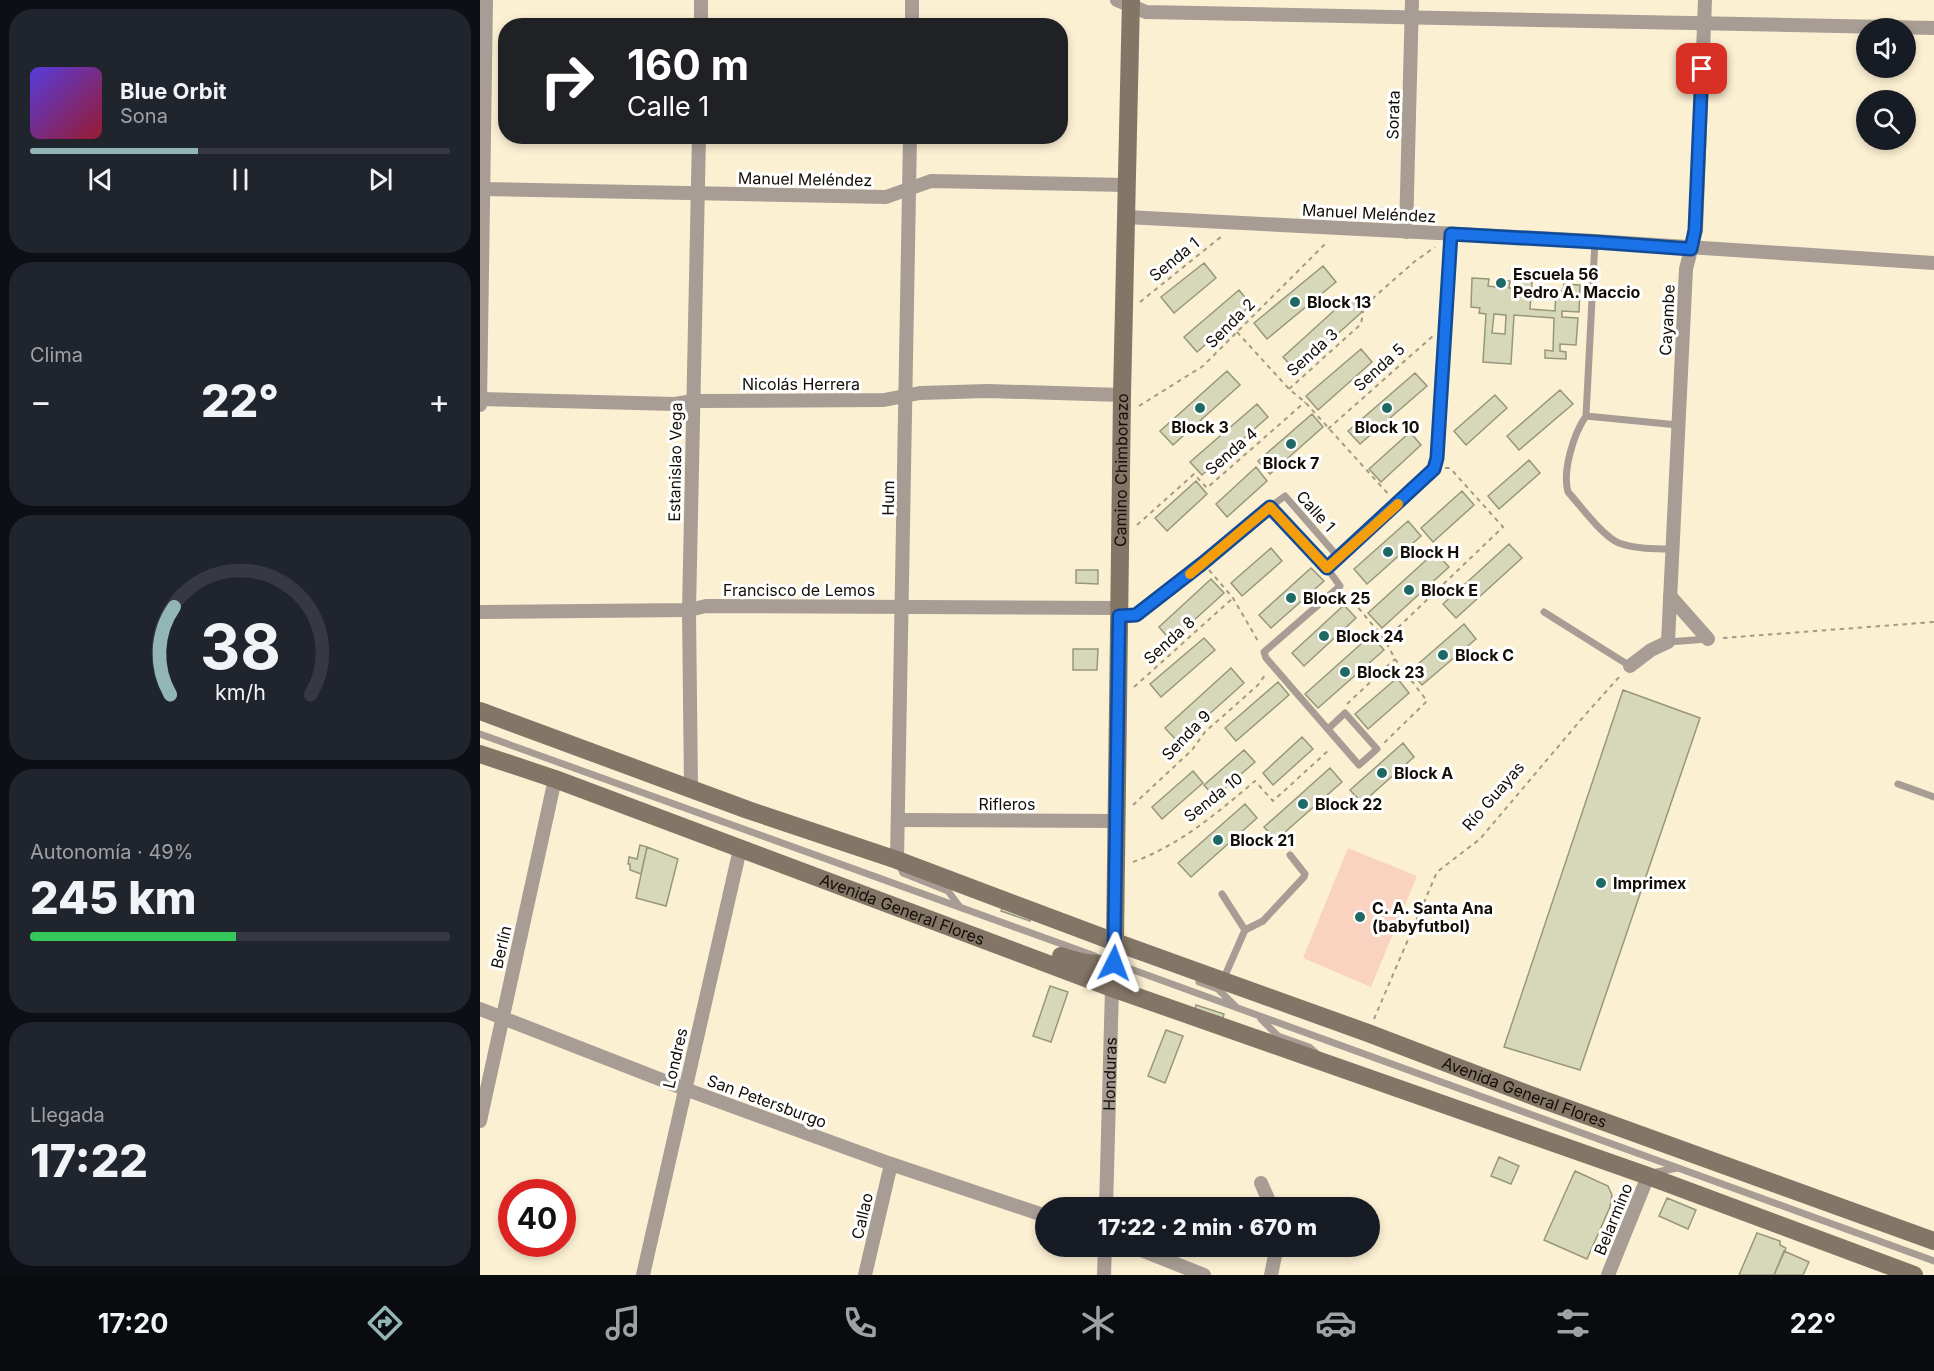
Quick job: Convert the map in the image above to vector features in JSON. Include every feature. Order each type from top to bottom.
[{"type":"main road","name":"Camino Chimborazo","points":[[1115,942],[1126,217],[1126,2]]},
{"type":"main road","name":"Avenida General Flores","points":[[480,711],[690,789],[897,860],[1541,1099],[1934,1241]]},
{"type":"main road","name":"Avenida General Flores","points":[[480,754],[555,779],[1112,988],[1648,1176],[1876,1268],[1914,1275]]},
{"type":"main road","points":[[913,914],[938,913],[952,916],[1084,964],[1114,963]]},
{"type":"main road","name":"Honduras","points":[[1112,988],[1115,942]]},
{"type":"street","points":[[480,405],[481,189],[486,0]]},
{"type":"street","points":[[701,0],[701,18]]},
{"type":"street","points":[[912,0],[912,18]]},
{"type":"street","name":"Sorata","points":[[1406,232],[1412,0]]},
{"type":"street","name":"Cayambe","points":[[1668,642],[1686,269],[1695,230],[1705,0]]},
{"type":"street","points":[[1126,2],[1146,12],[1934,28]]},
{"type":"street","name":"Estanislao Vega","points":[[690,789],[689,610],[699,144]]},
{"type":"street","name":"Hum","points":[[897,860],[910,144]]},
{"type":"street","name":"Manuel Meléndez","points":[[481,189],[886,197],[932,180],[1126,185]]},
{"type":"street","name":"Manuel Meléndez","points":[[1126,217],[1934,263]]},
{"type":"street","name":"Nicolás Herrera","points":[[480,399],[675,404],[693,400],[885,400],[920,393],[988,391],[1122,395]]},
{"type":"street","points":[[1670,596],[1708,639]]},
{"type":"street","name":"Francisco de Lemos","points":[[480,612],[689,610],[706,606],[902,607],[1119,612]]},
{"type":"street","points":[[1630,666],[1651,650],[1668,642]]},
{"type":"street","name":"Berlín","points":[[480,1121],[555,779]]},
{"type":"street","name":"Rifleros","points":[[898,820],[1116,821]]},
{"type":"street","name":"Londres","points":[[643,1275],[740,849]]},
{"type":"street","name":"Honduras","points":[[1106,1197],[1112,988]]},
{"type":"street","name":"San Petersburgo","points":[[480,1009],[685,1089],[891,1164],[1035,1212]]},
{"type":"street","name":"Callao","points":[[865,1275],[891,1164]]},
{"type":"street","name":"Belarmino","points":[[1608,1275],[1648,1176]]},
{"type":"street","points":[[1261,1183],[1267,1197]]},
{"type":"street","points":[[1104,1275],[1105,1257]]},
{"type":"street","points":[[1159,1257],[1204,1275]]},
{"type":"street","points":[[1271,1275],[1274,1257]]},
{"type":"lane","points":[[1328,729],[1345,713],[1377,749],[1359,765],[1266,658],[1264,652],[1340,586],[1327,568],[1434,469],[1437,458],[1451,234]]},
{"type":"lane","points":[[1595,242],[1586,416],[1578,427],[1569,460],[1566,485],[1568,492],[1606,534],[1617,542],[1635,548],[1672,549]]},
{"type":"lane","points":[[1586,416],[1678,425]]},
{"type":"lane","name":"Calle 1","points":[[1119,612],[1136,615],[1284,496],[1339,558]]},
{"type":"lane","name":"Calle 1","points":[[1270,507],[1327,568]]},
{"type":"lane","points":[[1544,612],[1630,666]]},
{"type":"lane","points":[[1668,642],[1708,639]]},
{"type":"lane","name":"Avenida General Flores","points":[[480,734],[1934,1261]]},
{"type":"lane","points":[[1898,784],[1934,797]]},
{"type":"lane","points":[[1223,980],[1245,930],[1263,921],[1304,877],[1305,874],[1290,855]]},
{"type":"lane","name":"Avenida General Flores","points":[[897,860],[903,873],[948,891],[960,907]]},
{"type":"lane","points":[[1222,894],[1245,930]]},
{"type":"lane","name":"Avenida General Flores","points":[[1115,942],[1138,958],[1179,974]]},
{"type":"lane","name":"Avenida General Flores","points":[[1189,978],[1218,989],[1238,1009]]},
{"type":"lane","name":"Avenida General Flores","points":[[1259,1017],[1278,1036],[1309,1047],[1325,1062]]},
{"type":"lane","points":[[1648,1176],[1662,1170],[1677,1168]]},
{"type":"path","name":"Senda 1","points":[[1124,315],[1238,223]]},
{"type":"path","name":"Senda 2","points":[[1122,417],[1203,366],[1340,228]]},
{"type":"path","name":"Senda 3","points":[[1289,389],[1361,324],[1364,306],[1414,262],[1451,234]]},
{"type":"path","name":"Senda 5","points":[[1328,429],[1446,324]]},
{"type":"path","points":[[1237,332],[1289,389],[1305,402],[1398,504]]},
{"type":"path","name":"Senda 4","points":[[1121,539],[1194,474],[1207,488],[1305,402]]},
{"type":"path","points":[[1385,640],[1503,527],[1450,468],[1434,469]]},
{"type":"path","points":[[1203,563],[1233,598],[1264,652]]},
{"type":"path","points":[[1340,586],[1385,640],[1395,659],[1428,701],[1377,749]]},
{"type":"path","name":"Senda 8","points":[[1118,692],[1129,692],[1233,598]]},
{"type":"path","points":[[1708,639],[1934,622]]},
{"type":"path","points":[[1345,713],[1347,702],[1395,659]]},
{"type":"path","name":"Senda 9","points":[[1116,821],[1192,750],[1205,732],[1258,685],[1272,665]]},
{"type":"path","name":"Río Guayas","points":[[1368,1033],[1437,872],[1480,839],[1584,716],[1630,666]]},
{"type":"path","name":"Senda 10","points":[[1115,866],[1135,861],[1172,844],[1210,820],[1255,781],[1273,801],[1338,741]]},
{"type":"shaded area","name":"C. A. Santa Ana (babyfutbol)","points":[[1348,848],[1417,876],[1371,987],[1303,958]]},
{"type":"building","points":[[1204,263],[1216,278],[1174,313],[1161,297]]},
{"type":"building","name":"Block 13","points":[[1323,266],[1336,282],[1267,339],[1254,323]]},
{"type":"building","points":[[1472,278],[1489,279],[1488,286],[1495,287],[1496,280],[1510,281],[1509,288],[1516,288],[1516,281],[1532,282],[1530,309],[1555,311],[1556,290],[1563,291],[1564,284],[1580,285],[1579,312],[1562,311],[1562,317],[1578,318],[1576,345],[1560,344],[1560,351],[1566,352],[1566,359],[1545,358],[1545,350],[1553,351],[1554,318],[1514,315],[1511,364],[1483,362],[1486,314],[1479,313],[1480,308],[1471,307]],"holes":[[[1494,314],[1506,315],[1505,334],[1492,333]]]},
{"type":"building","points":[[1239,290],[1251,305],[1197,352],[1184,337]]},
{"type":"building","points":[[1349,297],[1362,312],[1296,371],[1283,357]]},
{"type":"building","points":[[1361,349],[1372,362],[1318,410],[1306,396]]},
{"type":"building","name":"Block 3","points":[[1227,371],[1240,385],[1173,445],[1160,431]]},
{"type":"building","name":"Block 10","points":[[1415,373],[1427,386],[1360,444],[1348,431]]},
{"type":"building","points":[[1560,390],[1573,404],[1519,450],[1507,436]]},
{"type":"building","points":[[1495,395],[1507,408],[1466,445],[1454,431]]},
{"type":"building","points":[[1257,404],[1268,417],[1202,475],[1190,462]]},
{"type":"building","name":"Block 7","points":[[1312,414],[1323,427],[1270,474],[1258,461]]},
{"type":"building","points":[[1410,432],[1421,445],[1381,482],[1369,469]]},
{"type":"building","points":[[1529,460],[1540,473],[1499,509],[1488,496]]},
{"type":"building","points":[[1256,467],[1267,481],[1227,517],[1216,504]]},
{"type":"building","points":[[1196,481],[1207,494],[1167,531],[1155,518]]},
{"type":"building","points":[[1462,491],[1474,505],[1433,542],[1421,528]]},
{"type":"building","name":"Block H","points":[[1408,521],[1421,536],[1367,584],[1354,569]]},
{"type":"building","points":[[1509,544],[1522,558],[1456,618],[1443,604]]},
{"type":"building","points":[[1271,548],[1282,561],[1242,596],[1231,583]]},
{"type":"building","name":"Block E","points":[[1435,552],[1449,567],[1382,628],[1368,613]]},
{"type":"building","name":"Block 25","points":[[1311,568],[1324,581],[1271,628],[1259,615]]},
{"type":"building","points":[[1076,570],[1098,570],[1098,584],[1076,583]]},
{"type":"building","points":[[1211,579],[1224,593],[1171,641],[1159,627]]},
{"type":"building","name":"Block 24","points":[[1344,605],[1356,618],[1304,666],[1292,653]]},
{"type":"building","name":"Block C","points":[[1464,624],[1476,639],[1422,685],[1410,671]]},
{"type":"building","name":"Block 23","points":[[1371,635],[1384,650],[1318,708],[1305,694]]},
{"type":"building","points":[[1204,638],[1215,650],[1161,697],[1150,684]]},
{"type":"building","points":[[1073,649],[1098,649],[1097,670],[1073,670]]},
{"type":"building","points":[[1231,668],[1244,683],[1178,742],[1165,728]]},
{"type":"building","points":[[1397,678],[1409,693],[1368,729],[1355,714]]},
{"type":"building","points":[[1278,682],[1289,695],[1236,741],[1225,728]]},
{"type":"building","name":"Imprimex","points":[[1623,690],[1700,718],[1580,1070],[1504,1047]]},
{"type":"building","points":[[1302,737],[1313,749],[1273,785],[1263,773]]},
{"type":"building","name":"Block A","points":[[1403,743],[1414,757],[1362,803],[1350,790]]},
{"type":"building","points":[[1244,750],[1255,762],[1215,797],[1204,785]]},
{"type":"building","name":"Block 22","points":[[1330,768],[1342,782],[1276,840],[1264,827]]},
{"type":"building","points":[[1193,771],[1203,783],[1162,819],[1152,807]]},
{"type":"building","name":"Block 21","points":[[1245,804],[1257,818],[1191,877],[1178,863]]},
{"type":"building","points":[[640,845],[647,847],[641,874],[630,870],[630,864],[628,864],[629,857],[637,859]]},
{"type":"building","points":[[647,847],[678,859],[666,906],[636,898]]},
{"type":"building","points":[[1003,907],[1031,916],[1030,921],[1001,911]]},
{"type":"building","points":[[1050,986],[1068,992],[1051,1042],[1033,1036]]},
{"type":"building","points":[[1196,1005],[1224,1014],[1223,1018],[1195,1009]]},
{"type":"building","points":[[1166,1030],[1183,1036],[1165,1083],[1148,1076]]},
{"type":"building","points":[[1499,1157],[1519,1166],[1511,1184],[1491,1176]]},
{"type":"building","points":[[1575,1171],[1608,1186],[1612,1195],[1610,1207],[1587,1259],[1544,1240]]},
{"type":"building","points":[[1667,1198],[1696,1210],[1688,1229],[1659,1216]]},
{"type":"building","points":[[1757,1233],[1780,1241],[1780,1245],[1786,1248],[1774,1275],[1739,1275]]},
{"type":"building","points":[[1784,1251],[1809,1262],[1803,1275],[1774,1275]]},
{"type":"slow traffic","points":[[1190,574],[1270,507],[1327,568],[1398,504]]},
{"type":"place","name":"Escuela 56 Pedro A. Maccio","points":[[1501,283]]},
{"type":"place","name":"Block 13","points":[[1295,302]]},
{"type":"place","name":"Block 3","points":[[1200,408]]},
{"type":"place","name":"Block 10","points":[[1387,408]]},
{"type":"place","name":"Block 7","points":[[1291,444]]},
{"type":"place","name":"Block H","points":[[1388,552]]},
{"type":"place","name":"Block E","points":[[1409,590]]},
{"type":"place","name":"Block 25","points":[[1291,598]]},
{"type":"place","name":"Block 24","points":[[1324,636]]},
{"type":"place","name":"Block C","points":[[1443,655]]},
{"type":"place","name":"Block 23","points":[[1345,672]]},
{"type":"place","name":"Block A","points":[[1382,773]]},
{"type":"place","name":"Block 22","points":[[1303,804]]},
{"type":"place","name":"Block 21","points":[[1218,840]]},
{"type":"place","name":"Imprimex","points":[[1601,883]]},
{"type":"place","name":"C. A. Santa Ana (babyfutbol)","points":[[1360,917]]},
{"type":"route","points":[[1114,963],[1119,616],[1136,615],[1270,507],[1327,568],[1434,469],[1437,458],[1451,234],[1691,249],[1695,230],[1702,69]]}]
